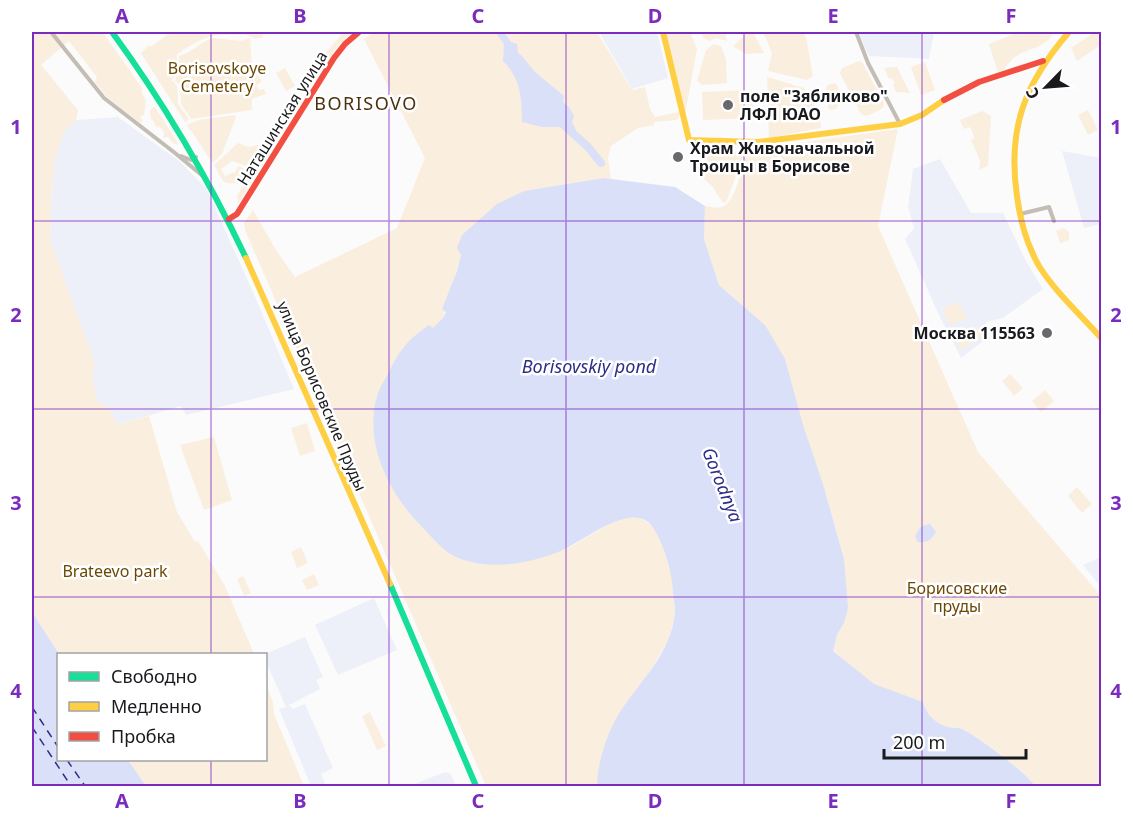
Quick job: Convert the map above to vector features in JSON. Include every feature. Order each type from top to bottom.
[{"type":"street","points":[[51,32],[104,98],[210,182]]},
{"type":"street","name":"улица Борисовские Пруды","points":[[112,32],[189,147],[229,219],[303,384],[476,786]]},
{"type":"street","name":"Наташинская улица","points":[[229,219],[237,214],[334,58],[359,32]]},
{"type":"street","points":[[663,32],[689,140],[758,142],[900,124],[922,115],[942,101],[979,82],[1043,61]]},
{"type":"street","points":[[856,32],[868,63],[900,124]]},
{"type":"street","points":[[1069,32],[1043,61],[1017,118],[1013,145],[1014,181],[1025,236],[1040,267],[1054,287],[1101,339]]},
{"type":"street","points":[[175,153],[189,147]]},
{"type":"street","points":[[175,153],[190,160],[195,157]]},
{"type":"street","points":[[1020,214],[1049,207],[1054,221]]},
{"type":"shaded area","points":[[599,32],[657,32],[668,78],[632,89]]},
{"type":"shaded area","points":[[858,32],[934,32],[929,59],[869,56]]},
{"type":"shaded area","points":[[118,117],[179,161],[206,188],[294,389],[186,415],[181,406],[117,425],[109,408],[97,401],[92,373],[95,364],[50,240],[51,200],[55,159],[64,132],[76,120]]},
{"type":"shaded area","points":[[1062,151],[1101,158],[1101,224],[1084,228]]},
{"type":"shaded area","points":[[940,159],[971,213],[1003,213],[1026,261],[1043,289],[1003,318],[986,322],[984,328],[986,339],[961,358],[905,239],[914,228],[908,207],[913,169]]},
{"type":"shaded area","points":[[1101,557],[1101,587],[1083,565]]},
{"type":"shaded area","points":[[374,598],[397,650],[338,675],[315,625]]},
{"type":"shaded area","points":[[305,637],[323,677],[316,680],[320,689],[289,705],[293,709],[305,704],[333,768],[321,774],[326,786],[311,786],[279,709],[286,707],[267,664],[267,653]]},
{"type":"shaded area","points":[[445,772],[451,774],[456,786],[409,786]]},
{"type":"green space","name":"Brateevo park","points":[[32,32],[97,32],[104,34],[142,88],[146,101],[144,115],[140,117],[143,121],[140,123],[107,97],[95,82],[97,77],[69,41],[41,65],[78,110],[76,120],[64,132],[55,159],[50,240],[95,364],[92,373],[97,401],[109,408],[117,425],[149,416],[177,512],[195,542],[198,541],[225,586],[254,653],[58,653],[32,612]]},
{"type":"green space","points":[[171,32],[262,32],[263,37],[255,39],[244,35],[211,36],[177,54],[177,72],[172,80],[177,86],[178,104],[189,119],[185,122],[141,53]]},
{"type":"green space","points":[[344,32],[352,32],[337,47],[305,93],[302,89],[323,56]]},
{"type":"green space","points":[[375,32],[597,32],[632,90],[645,87],[650,109],[655,117],[679,112],[680,115],[677,120],[654,122],[654,125],[638,128],[611,146],[608,158],[611,179],[603,178],[524,191],[511,198],[461,255],[443,318],[377,395],[373,417],[374,436],[387,478],[412,517],[454,556],[474,563],[519,563],[570,547],[611,523],[626,518],[639,517],[653,526],[663,546],[672,577],[675,618],[668,641],[617,718],[604,747],[597,786],[486,786],[245,230],[244,223],[253,210],[295,277],[397,228],[425,158],[364,39]]},
{"type":"green space","points":[[666,32],[690,32],[697,49],[685,115]]},
{"type":"green space","points":[[702,32],[725,32],[727,41],[716,38],[709,41],[703,38]]},
{"type":"green space","points":[[745,32],[753,32],[764,53],[746,54],[733,46],[744,36]]},
{"type":"green space","points":[[763,32],[802,32],[806,37],[813,76],[807,80],[768,71],[772,53]]},
{"type":"green space","points":[[1019,32],[1053,32],[1042,45],[1015,57],[998,73],[989,44]]},
{"type":"green space","points":[[1095,32],[1101,32],[1101,45],[1077,61],[1071,48]]},
{"type":"green space","name":"Borisovskoye Cemetery","points":[[213,38],[241,41],[250,38],[252,67],[262,81],[256,86],[259,90],[264,89],[266,94],[252,99],[252,110],[191,119],[181,104],[180,85],[175,81],[179,75],[179,56]]},
{"type":"green space","points":[[714,44],[721,46],[726,59],[727,83],[702,85],[697,81],[706,50]]},
{"type":"green space","points":[[859,61],[862,62],[884,103],[883,108],[867,116],[861,114],[840,73],[842,68]]},
{"type":"green space","points":[[925,62],[935,90],[921,95],[911,67]]},
{"type":"green space","points":[[897,67],[910,93],[896,92],[892,78],[889,79],[884,68]]},
{"type":"green space","points":[[285,68],[295,86],[286,91],[276,73]]},
{"type":"green space","points":[[767,77],[804,88],[819,113],[821,128],[769,138]]},
{"type":"green space","points":[[835,83],[838,86],[838,106],[830,110],[826,89],[828,85]]},
{"type":"green space","name":"поле \"Зябликово\" ЛФЛ ЮАО","points":[[752,90],[753,118],[703,120],[702,92]]},
{"type":"green space","points":[[153,107],[179,145],[173,143],[168,137],[164,138],[165,134],[160,126],[157,128],[151,120],[150,111]]},
{"type":"green space","points":[[1088,110],[1098,130],[1088,135],[1078,115]]},
{"type":"green space","points":[[982,111],[991,116],[988,166],[979,170],[980,161],[971,140],[975,138],[970,127],[964,129],[960,120]]},
{"type":"green space","points":[[235,115],[222,154],[213,163],[187,125],[198,120]]},
{"type":"green space","name":"Борисовские пруды","points":[[898,129],[878,226],[978,452],[1101,596],[1101,786],[1035,786],[990,746],[960,728],[939,724],[929,714],[923,702],[874,685],[833,650],[837,635],[844,623],[844,559],[823,484],[765,325],[719,285],[704,239],[705,206],[715,208],[728,203],[736,189],[748,150]]},
{"type":"green space","points":[[275,136],[277,140],[260,169],[255,168]]},
{"type":"green space","points":[[238,143],[248,147],[258,145],[263,149],[252,168],[232,161],[221,169],[225,176],[235,172],[238,166],[249,171],[239,181],[228,183],[222,179],[214,165]]},
{"type":"green space","points":[[701,147],[745,152],[726,202],[723,203],[712,186],[702,177],[708,156],[693,153],[693,149]]},
{"type":"green space","points":[[252,172],[256,175],[238,204],[237,195]]},
{"type":"green space","points":[[1064,228],[1069,232],[1069,240],[1060,243],[1056,231]]},
{"type":"green space","points":[[959,302],[967,318],[950,325],[942,309]]},
{"type":"green space","points":[[977,326],[983,337],[961,350],[954,338]]},
{"type":"green space","points":[[1010,374],[1023,388],[1014,396],[1002,381]]},
{"type":"green space","points":[[1045,390],[1054,401],[1041,412],[1032,401]]},
{"type":"green space","points":[[307,423],[315,451],[300,456],[291,428]]},
{"type":"green space","points":[[214,437],[232,500],[204,510],[180,445]]},
{"type":"green space","points":[[1077,487],[1092,504],[1082,513],[1068,496]]},
{"type":"green space","points":[[301,547],[308,563],[297,568],[291,552]]},
{"type":"green space","points":[[314,574],[319,585],[307,590],[302,580]]},
{"type":"green space","points":[[243,576],[251,593],[244,596],[237,579]]},
{"type":"green space","points":[[267,687],[273,702],[274,714],[304,786],[146,786],[129,761],[267,761]]},
{"type":"green space","points":[[370,712],[386,746],[377,750],[362,716]]},
{"type":"water","points":[[495,32],[504,32],[511,42],[517,44],[518,53],[535,72],[564,96],[563,102],[574,116],[572,122],[576,130],[573,137],[560,127],[542,127],[522,122],[522,105],[517,82],[503,61],[504,44]]},
{"type":"water","name":"Borisovskiy pond","points":[[603,178],[675,187],[705,206],[704,239],[719,285],[765,325],[785,359],[844,559],[848,608],[833,651],[874,684],[923,702],[929,714],[939,724],[960,728],[979,739],[1012,764],[1035,786],[597,786],[599,768],[609,733],[617,717],[665,647],[674,620],[675,607],[669,568],[665,552],[654,529],[645,520],[634,518],[621,520],[558,552],[521,563],[481,564],[456,557],[438,544],[410,514],[390,484],[377,450],[374,414],[379,391],[399,353],[429,325],[433,328],[446,312],[442,309],[457,271],[461,255],[457,248],[462,235],[497,204],[524,191]]},
{"type":"water","points":[[930,524],[936,532],[934,535],[927,541],[918,542],[915,537],[917,531]]},
{"type":"water","points":[[32,612],[58,653],[57,761],[129,761],[146,786],[32,786]]},
{"type":"waterway","name":"Gorodnya","points":[[566,127],[588,147],[601,163]]},
{"type":"ferry route","points":[[32,707],[57,745]]},
{"type":"ferry route","points":[[32,727],[71,786]]},
{"type":"ferry route","points":[[68,761],[85,786]]},
{"type":"traffic: fast","points":[[112,32],[150,86],[184,142],[246,258]]},
{"type":"traffic: fast","points":[[390,584],[476,786]]},
{"type":"traffic: slow","points":[[663,32],[689,140],[758,142],[900,124],[922,115],[944,100]]},
{"type":"traffic: slow","points":[[1069,32],[1041,70],[1023,108],[1017,128],[1015,149],[1017,196],[1025,232],[1039,266],[1061,295],[1102,339]]},
{"type":"traffic: slow","points":[[246,258],[390,584]]},
{"type":"traffic: jam","points":[[229,219],[237,214],[334,58],[359,32]]},
{"type":"traffic: jam","points":[[944,100],[979,82],[1043,61]]},
{"type":"place","name":"поле \"Зябликово\" ЛФЛ ЮАО","points":[[728,105]]},
{"type":"place","name":"Храм Живоначальной Троицы в Борисове","points":[[678,157]]},
{"type":"place","name":"Москва 115563","points":[[1047,333]]},
{"type":"district","name":"BORISOVO","points":[[366,104]]}]
